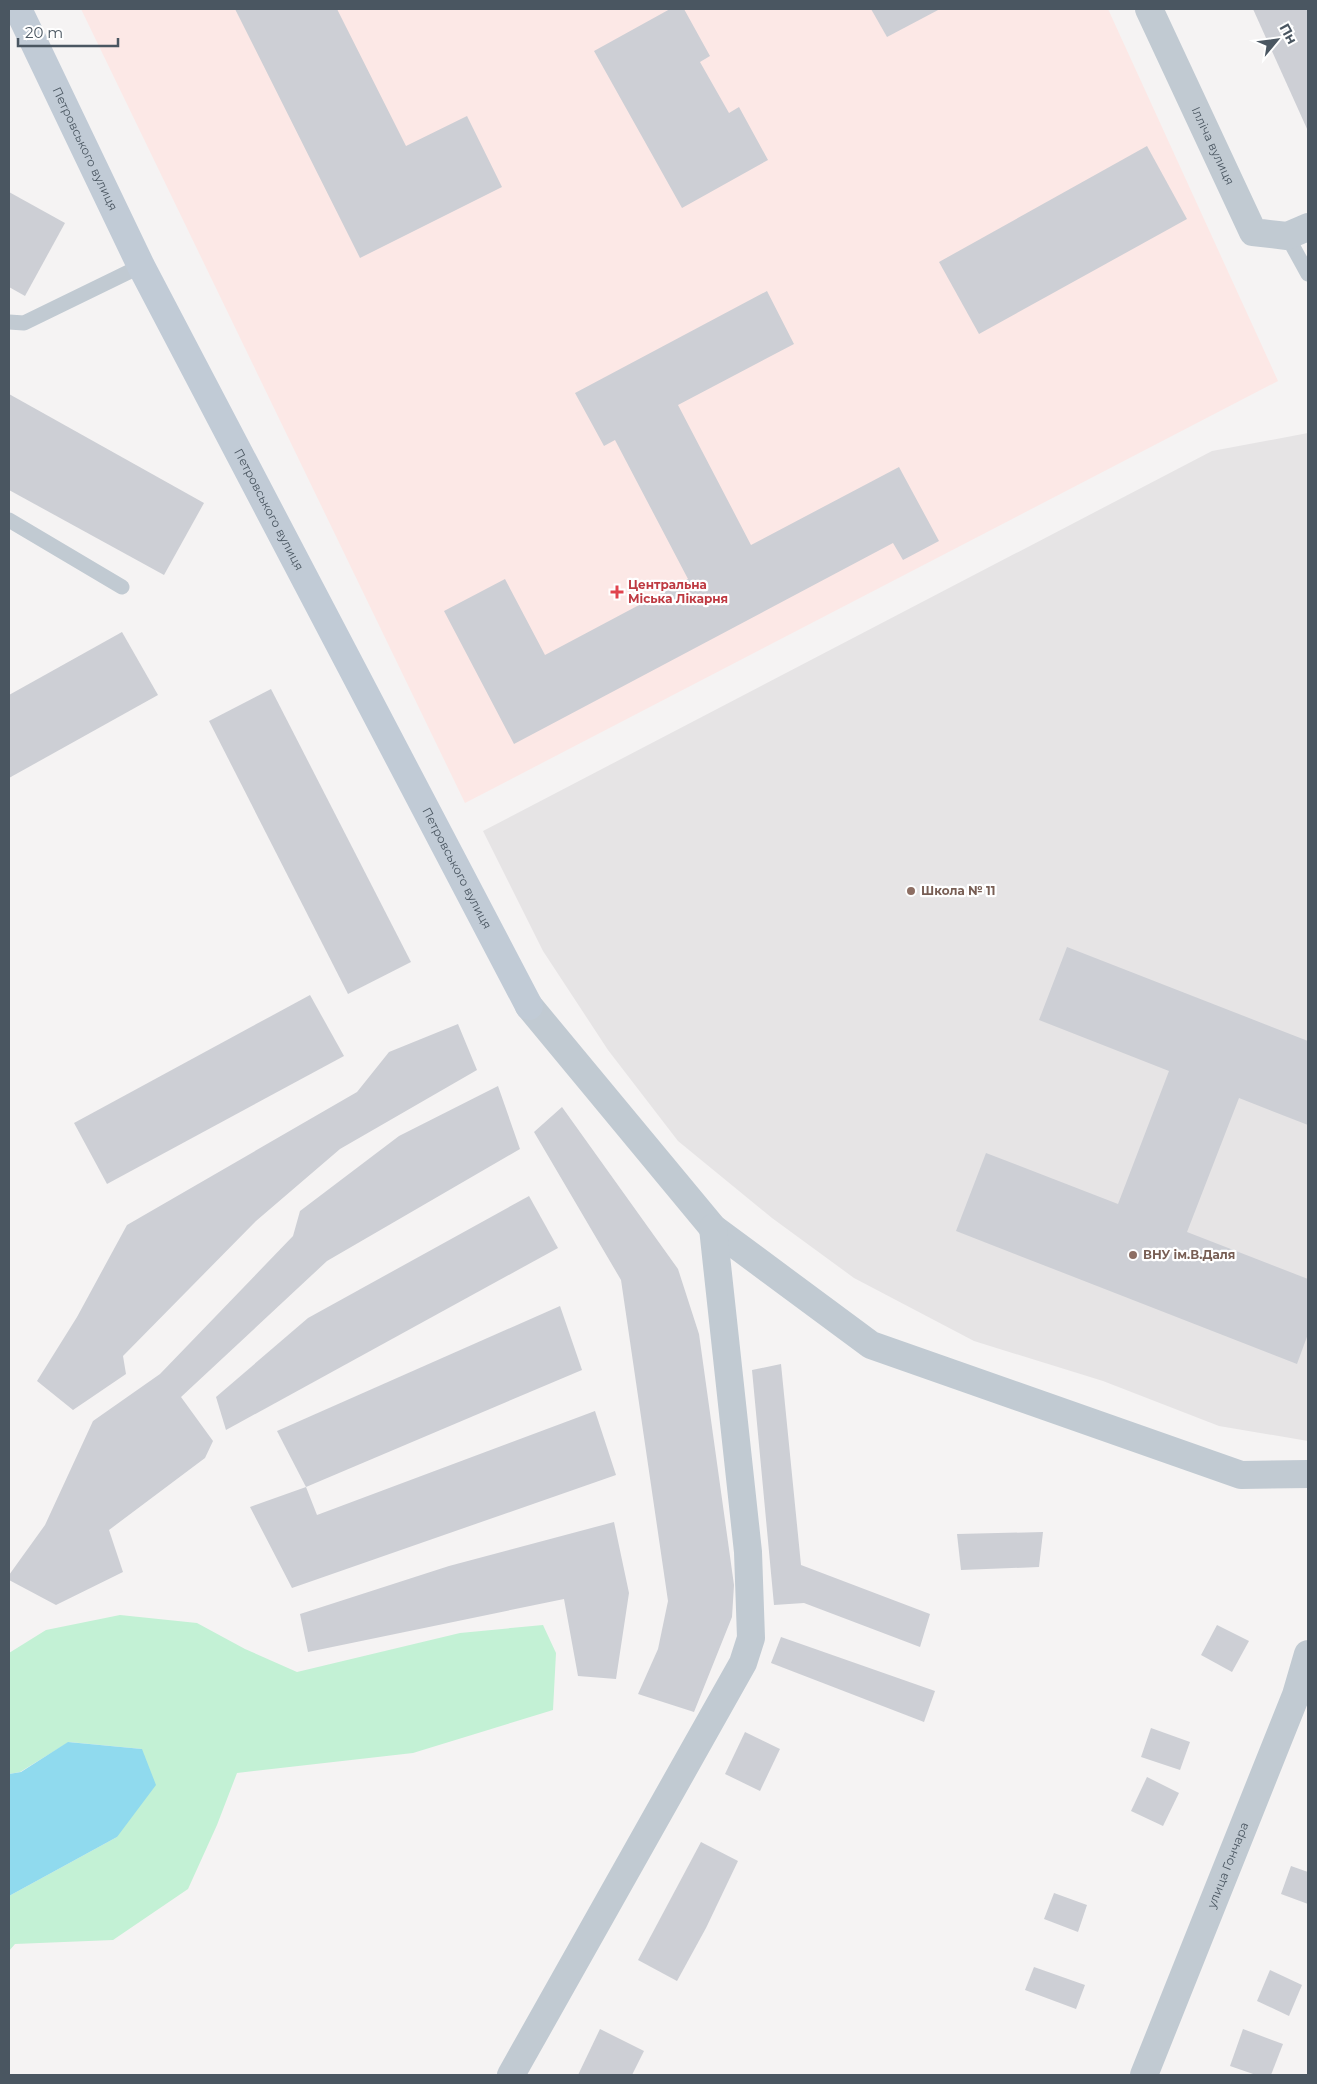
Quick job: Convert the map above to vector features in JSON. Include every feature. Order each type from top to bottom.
[{"type":"street","name":"Петровського вулиця","points":[[18,9],[141,266],[530,1006],[713,1228]]},
{"type":"street","name":"Ілліча вулиця","points":[[1149,9],[1252,232],[1298,232]]},
{"type":"street","points":[[713,1228],[872,1345],[1241,1475],[1308,1474]]},
{"type":"street","points":[[511,2075],[743,1662],[751,1638],[748,1552],[713,1228]]},
{"type":"street","name":"улица Гончара","points":[[1144,2075],[1296,1695],[1308,1654]]},
{"type":"lane","points":[[1298,232],[1308,274]]},
{"type":"lane","points":[[9,322],[24,323],[141,266]]},
{"type":"lane","points":[[9,520],[122,587]]},
{"type":"shaded area","name":"Центральна Міська Лікарня","points":[[81,9],[1108,9],[1278,381],[465,803]]},
{"type":"shaded area","name":"Школа № 11","points":[[1308,433],[1308,1441],[1219,1426],[1103,1381],[974,1341],[854,1278],[772,1218],[678,1141],[608,1050],[543,951],[483,831],[1212,451]]},
{"type":"green space","points":[[120,1615],[197,1623],[245,1649],[297,1672],[460,1633],[543,1625],[556,1653],[553,1710],[413,1753],[237,1773],[217,1825],[188,1889],[113,1940],[15,1944],[9,1951],[9,1896],[117,1837],[142,1749],[69,1742],[20,1772],[9,1774],[9,1653],[46,1630]]},
{"type":"water","points":[[68,1742],[142,1749],[156,1785],[117,1837],[9,1896],[9,1774],[21,1772]]},
{"type":"building","points":[[235,9],[337,9],[406,146],[467,116],[502,187],[360,258]]},
{"type":"building","points":[[670,9],[684,9],[710,56],[700,62],[729,113],[739,107],[768,160],[682,208],[594,51]]},
{"type":"building","points":[[871,9],[940,9],[887,37]]},
{"type":"building","points":[[1253,9],[1308,9],[1308,131]]},
{"type":"building","points":[[1147,146],[1187,219],[979,334],[939,262]]},
{"type":"building","points":[[9,192],[65,223],[25,296],[9,287]]},
{"type":"building","points":[[767,291],[794,344],[678,405],[751,545],[899,467],[939,541],[903,560],[893,543],[514,744],[444,611],[505,579],[545,655],[688,579],[615,440],[604,446],[575,393]]},
{"type":"building","points":[[9,394],[204,503],[164,575],[9,490]]},
{"type":"building","points":[[122,632],[158,695],[9,778],[9,695]]},
{"type":"building","points":[[271,689],[411,962],[348,994],[209,721]]},
{"type":"building","points":[[1067,947],[1308,1041],[1308,1125],[1239,1098],[1187,1232],[1308,1279],[1308,1334],[1297,1364],[956,1231],[986,1153],[1118,1204],[1169,1071],[1039,1020]]},
{"type":"building","points":[[310,995],[344,1056],[107,1184],[74,1123]]},
{"type":"building","points":[[458,1024],[477,1070],[340,1149],[256,1221],[123,1356],[126,1374],[73,1410],[37,1381],[77,1317],[127,1225],[357,1092],[389,1052]]},
{"type":"building","points":[[498,1086],[520,1149],[327,1261],[181,1397],[213,1441],[205,1458],[109,1530],[123,1572],[56,1605],[9,1580],[9,1575],[45,1525],[93,1421],[160,1374],[293,1236],[300,1211],[399,1136]]},
{"type":"building","points":[[562,1107],[678,1269],[699,1334],[734,1585],[732,1617],[694,1712],[638,1694],[658,1649],[668,1601],[621,1280],[534,1132]]},
{"type":"building","points":[[529,1196],[558,1248],[226,1430],[216,1397],[308,1318]]},
{"type":"building","points":[[560,1306],[582,1370],[306,1487],[277,1431]]},
{"type":"building","points":[[781,1364],[801,1565],[930,1614],[920,1647],[804,1603],[774,1605],[752,1370]]},
{"type":"building","points":[[595,1411],[616,1475],[292,1588],[250,1507],[306,1487],[317,1515]]},
{"type":"building","points":[[614,1522],[629,1593],[616,1679],[578,1676],[564,1599],[308,1652],[300,1614],[449,1566]]},
{"type":"building","points":[[1043,1532],[1039,1567],[961,1570],[957,1534]]},
{"type":"building","points":[[1217,1625],[1249,1641],[1232,1672],[1201,1655]]},
{"type":"building","points":[[781,1637],[935,1691],[924,1722],[771,1663]]},
{"type":"building","points":[[1151,1728],[1190,1742],[1180,1770],[1141,1757]]},
{"type":"building","points":[[745,1732],[780,1749],[760,1791],[725,1774]]},
{"type":"building","points":[[1147,1777],[1179,1793],[1163,1826],[1131,1811]]},
{"type":"building","points":[[701,1842],[738,1861],[706,1928],[677,1981],[638,1960]]},
{"type":"building","points":[[1291,1866],[1308,1872],[1308,1904],[1281,1894]]},
{"type":"building","points":[[1054,1893],[1087,1905],[1078,1932],[1044,1919]]},
{"type":"building","points":[[1034,1967],[1085,1985],[1076,2009],[1025,1990]]},
{"type":"building","points":[[1270,1970],[1302,1985],[1289,2016],[1257,2001]]},
{"type":"building","points":[[600,2029],[644,2051],[632,2075],[578,2075]]},
{"type":"building","points":[[1243,2029],[1283,2044],[1271,2075],[1256,2075],[1230,2066]]},
{"type":"place","name":"Центральна Міська Лікарня","points":[[617,592]]},
{"type":"place","name":"Школа № 11","points":[[911,891]]},
{"type":"place","name":"ВНУ ім.В.Даля","points":[[1133,1255]]}]
